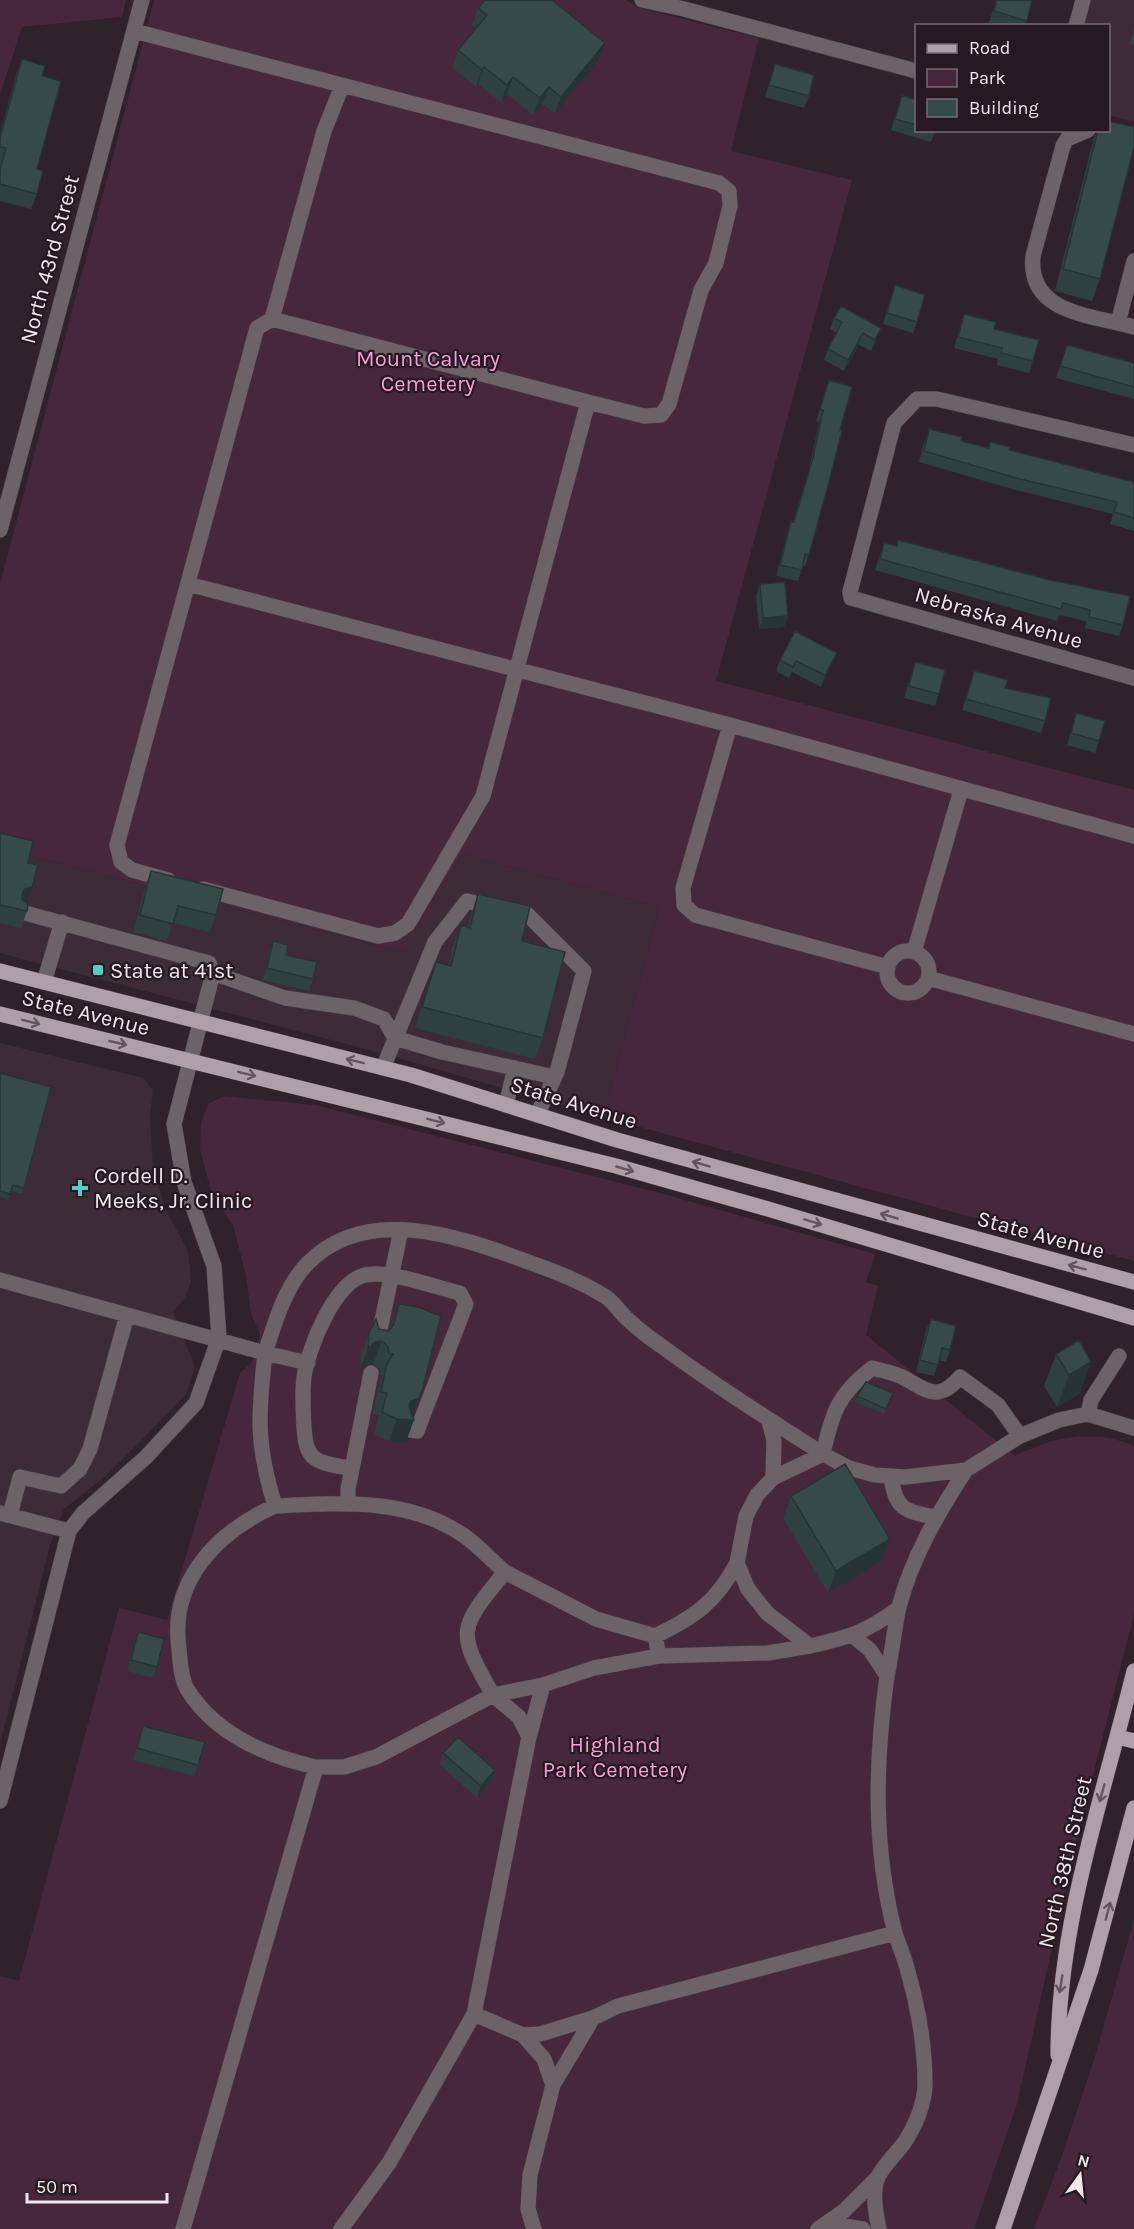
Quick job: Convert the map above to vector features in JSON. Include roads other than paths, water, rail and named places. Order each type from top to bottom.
[{"type":"main road","name":"State Avenue","points":[[0,970],[383,1068],[618,1140],[908,1222],[1134,1282]]},
{"type":"main road","name":"State Avenue","points":[[0,1014],[616,1166],[1134,1318]]},
{"type":"main road","name":"North 38th Street","points":[[1058,2067],[1058,2003],[1066,1953],[1091,1833],[1134,1671]]},
{"type":"main road","points":[[1118,1737],[1134,1740]]},
{"type":"main road","name":"North 38th Street","points":[[1003,2229],[1107,1914],[1134,1808]]},
{"type":"street","name":"North 43rd Street","points":[[0,530],[142,0]]},
{"type":"street","points":[[642,0],[684,9],[915,71]]},
{"type":"street","points":[[1077,24],[1083,0]]},
{"type":"street","points":[[134,31],[719,183],[729,191],[730,206],[716,262],[701,290],[669,404],[661,415],[644,416],[272,319]]},
{"type":"street","points":[[342,86],[324,131],[272,319],[257,328],[117,845],[121,862],[132,870],[378,936],[395,933],[408,924],[446,855],[476,812],[483,796],[588,402]]},
{"type":"street","points":[[1092,132],[1067,139],[1063,146],[1033,256],[1031,273],[1038,289],[1047,300],[1063,308],[1134,327]]},
{"type":"street","points":[[1118,323],[1134,261]]},
{"type":"street","name":"Nebraska Avenue","points":[[1134,445],[937,399],[917,399],[894,423],[851,581],[851,598],[1134,678]]},
{"type":"street","points":[[188,584],[517,668],[1134,836]]},
{"type":"street","points":[[730,725],[683,888],[684,905],[695,915],[888,968]]},
{"type":"street","points":[[914,952],[961,790]]},
{"type":"street","points":[[383,1068],[435,942],[467,901],[527,914],[584,970],[554,1077],[537,1115]]},
{"type":"street","points":[[0,1801],[4,1777],[69,1531],[83,1513],[146,1457],[196,1403],[219,1338],[214,1266],[184,1182],[174,1125],[213,973],[209,963],[25,913]]},
{"type":"street","points":[[44,982],[62,922]]},
{"type":"street","points":[[901,952],[914,952],[925,959],[929,971],[928,978],[920,989],[913,992],[900,990],[890,981],[888,968],[895,956],[901,952]]},
{"type":"street","points":[[213,973],[285,998],[354,1008],[384,1019],[395,1038],[442,1052],[554,1077]]},
{"type":"street","points":[[928,978],[1134,1034]]},
{"type":"street","points":[[506,1105],[514,1068]]},
{"type":"street","points":[[377,1344],[401,1230]]},
{"type":"street","points":[[275,1506],[262,1463],[258,1428],[266,1353],[283,1305],[297,1277],[308,1263],[326,1249],[361,1234],[401,1230],[434,1232],[466,1239],[586,1286],[608,1299],[626,1318],[658,1344],[769,1420],[849,1468],[905,1478],[966,1470],[1020,1436],[1059,1420],[1088,1414],[1134,1428]]},
{"type":"street","points":[[352,1469],[314,1457],[306,1445],[302,1409],[304,1376],[326,1314],[340,1295],[358,1277],[374,1273],[392,1276],[460,1293],[464,1297],[466,1304],[446,1352],[427,1411],[417,1431],[410,1430]]},
{"type":"street","points":[[0,1280],[308,1363]]},
{"type":"street","points":[[69,1531],[5,1514],[21,1477],[61,1486],[80,1469],[90,1449],[127,1315]]},
{"type":"street","points":[[430,1348],[446,1352]]},
{"type":"street","points":[[1088,1414],[1091,1400],[1119,1356]]},
{"type":"street","points":[[823,1454],[831,1419],[841,1397],[873,1368],[904,1378],[917,1388],[934,1392],[950,1389],[960,1377],[998,1405],[1020,1436]]},
{"type":"street","points":[[348,1502],[352,1469],[370,1420],[371,1373]]},
{"type":"street","points":[[769,1420],[774,1441],[773,1478]]},
{"type":"street","points":[[823,1454],[773,1478],[757,1495],[746,1516],[737,1563],[724,1585],[706,1607],[682,1623],[655,1636],[596,1619],[505,1572],[463,1535],[433,1518],[392,1507],[348,1502],[275,1506],[228,1533],[206,1553],[189,1580],[179,1605],[176,1633],[186,1687],[203,1710],[225,1730],[252,1746],[316,1767],[344,1767],[376,1757],[493,1695],[543,1685],[594,1668],[659,1656],[768,1653],[810,1646],[853,1636],[872,1627],[899,1608]]},
{"type":"street","points":[[822,2226],[844,2211],[878,2176],[906,2141],[918,2115],[925,2089],[925,2062],[909,1972],[895,1933],[881,1859],[876,1794],[878,1740],[899,1608],[919,1551],[936,1517],[966,1470]]},
{"type":"street","points":[[891,1476],[894,1495],[902,1507],[914,1513],[936,1517]]},
{"type":"street","points":[[737,1563],[748,1590],[767,1613],[810,1646]]},
{"type":"street","points":[[505,1572],[476,1606],[466,1637],[468,1651],[493,1695],[519,1717],[529,1737]]},
{"type":"street","points":[[655,1636],[659,1656]]},
{"type":"street","points":[[853,1636],[870,1650],[887,1676]]},
{"type":"street","points":[[341,2229],[389,2163],[474,2014],[529,1737],[543,1685]]},
{"type":"street","points":[[183,2229],[316,1767]]},
{"type":"street","points":[[523,2035],[540,2034],[593,2018],[618,2006],[895,1933]]},
{"type":"street","points":[[474,2014],[523,2035],[544,2059],[553,2085]]},
{"type":"street","points":[[534,2229],[528,2209],[530,2175],[553,2085],[593,2018]]},
{"type":"street","points":[[878,2176],[875,2197],[879,2229]]},
{"type":"street","points":[[822,2226],[863,2229]]},
{"type":"place","name":"State at 41st","points":[[98,970]]},
{"type":"place","name":"Cordell D. Meeks, Jr. Clinic","points":[[80,1188]]},
{"type":"park label","name":"Mount Calvary Cemetery","points":[[428,370]]},
{"type":"park label","name":"Highland Park Cemetery","points":[[615,1757]]}]
